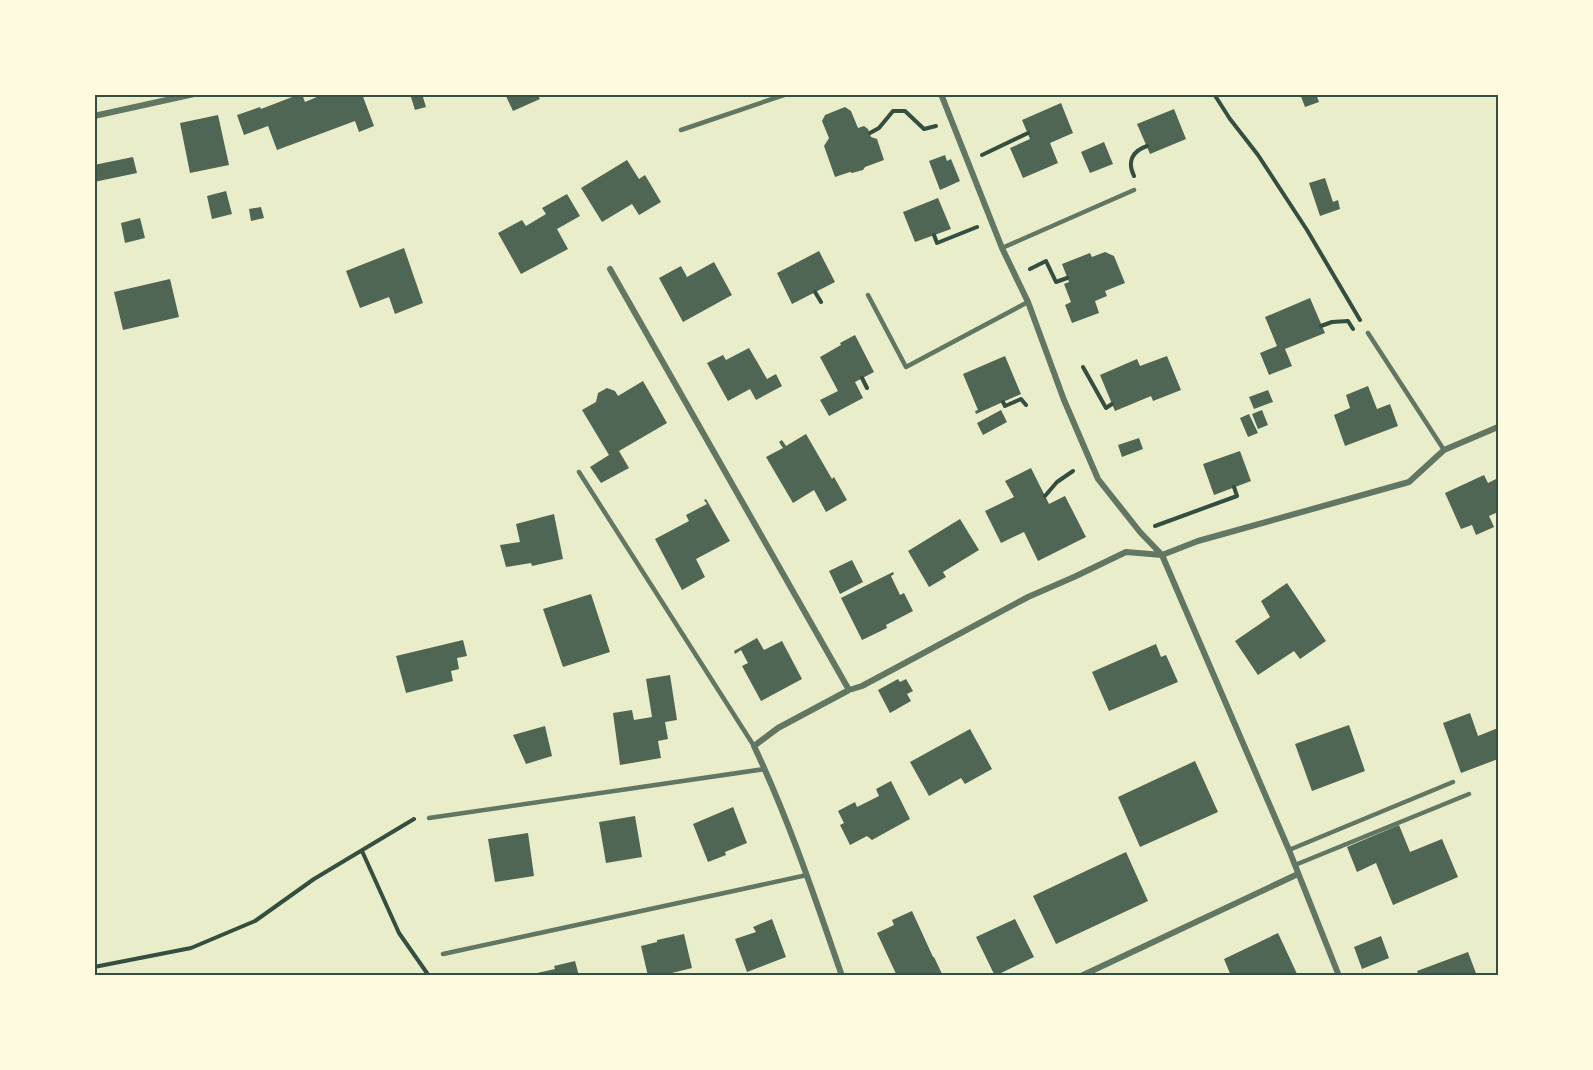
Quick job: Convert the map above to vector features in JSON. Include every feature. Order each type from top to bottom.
[{"type":"street","points":[[94,116],[194,94]]},
{"type":"street","points":[[941,94],[1002,248],[1028,302],[1064,400],[1098,479],[1140,532],[1162,555],[1289,850],[1339,975]]},
{"type":"street","points":[[610,269],[849,690]]},
{"type":"street","points":[[842,975],[807,875],[754,746],[778,728],[849,690],[862,686],[1028,597],[1126,552],[1162,555],[1198,541],[1409,482],[1444,450],[1498,427]]},
{"type":"street","points":[[1081,975],[1298,874]]},
{"type":"lane","points":[[681,130],[787,94]]},
{"type":"lane","points":[[1002,248],[1134,190]]},
{"type":"lane","points":[[868,295],[906,367],[1028,302]]},
{"type":"lane","points":[[1368,333],[1444,450]]},
{"type":"lane","points":[[579,472],[754,746]]},
{"type":"lane","points":[[429,818],[765,769]]},
{"type":"lane","points":[[1289,850],[1453,782]]},
{"type":"lane","points":[[1295,866],[1469,794]]},
{"type":"lane","points":[[443,954],[807,875]]},
{"type":"path","points":[[1214,94],[1307,230],[1368,333]]},
{"type":"path","points":[[870,133],[879,128],[892,111],[905,111],[924,129],[951,121]]},
{"type":"path","points":[[968,161],[1028,133]]},
{"type":"path","points":[[1135,178],[1130,168],[1133,155],[1138,149],[1147,146]]},
{"type":"path","points":[[934,235],[937,243],[992,221]]},
{"type":"path","points":[[1015,275],[1046,261],[1056,282],[1067,278]]},
{"type":"path","points":[[815,292],[821,302]]},
{"type":"path","points":[[1322,326],[1332,322],[1348,321],[1359,337]]},
{"type":"path","points":[[1083,367],[1106,408],[1112,404]]},
{"type":"path","points":[[862,378],[867,388]]},
{"type":"path","points":[[1003,402],[1005,406],[1021,399],[1026,405]]},
{"type":"path","points":[[1045,495],[1057,482],[1073,471]]},
{"type":"path","points":[[1140,532],[1237,496],[1234,487]]},
{"type":"path","points":[[94,967],[191,948],[255,921],[314,879],[413,819],[429,818]]},
{"type":"path","points":[[362,851],[399,933],[429,975]]},
{"type":"building","points":[[300,94],[305,102],[324,94],[362,94],[374,126],[359,132],[355,121],[277,150],[268,126],[244,135],[237,115],[260,107],[261,109]]},
{"type":"building","points":[[410,94],[422,94],[426,107],[415,110]]},
{"type":"building","points":[[505,94],[537,94],[540,99],[513,111]]},
{"type":"building","points":[[1300,94],[1316,94],[1319,102],[1305,107]]},
{"type":"building","points":[[1061,103],[1073,133],[1050,143],[1058,163],[1023,178],[1010,148],[1030,139],[1022,120]]},
{"type":"building","points":[[845,107],[851,111],[858,128],[864,126],[871,137],[877,139],[884,160],[865,167],[863,170],[835,177],[824,146],[829,138],[822,121],[825,115]]},
{"type":"building","points":[[1174,109],[1186,139],[1150,154],[1137,124]]},
{"type":"building","points":[[218,115],[229,165],[190,173],[180,123]]},
{"type":"building","points":[[1104,142],[1113,164],[1090,173],[1081,152]]},
{"type":"building","points":[[945,155],[947,161],[951,159],[960,181],[940,190],[929,161]]},
{"type":"building","points":[[133,157],[137,173],[94,182],[94,165]]},
{"type":"building","points":[[627,160],[639,179],[645,175],[661,202],[639,215],[632,204],[602,222],[581,188]]},
{"type":"building","points":[[1325,178],[1333,202],[1338,200],[1340,209],[1320,216],[1309,183]]},
{"type":"building","points":[[226,191],[232,214],[212,219],[207,196]]},
{"type":"building","points":[[567,194],[580,216],[557,229],[568,249],[521,274],[498,233],[522,220],[526,226],[546,214],[542,208]]},
{"type":"building","points":[[938,198],[951,229],[915,242],[903,212]]},
{"type":"building","points":[[261,207],[264,218],[251,221],[249,209]]},
{"type":"building","points":[[140,218],[145,238],[125,243],[121,223]]},
{"type":"building","points":[[404,248],[423,303],[395,314],[389,297],[360,308],[346,271]]},
{"type":"building","points":[[819,251],[835,282],[792,304],[777,273]]},
{"type":"building","points":[[1105,252],[1114,256],[1125,283],[1105,291],[1107,296],[1095,301],[1099,313],[1072,323],[1065,305],[1071,302],[1064,284],[1069,282],[1062,264],[1090,253],[1092,257]]},
{"type":"building","points":[[714,262],[732,295],[683,322],[659,278],[681,266],[687,277]]},
{"type":"building","points":[[170,279],[179,317],[123,330],[114,292]]},
{"type":"building","points":[[1310,298],[1325,333],[1285,349],[1292,366],[1269,375],[1260,353],[1277,346],[1265,317]]},
{"type":"building","points":[[855,335],[874,372],[855,382],[863,398],[829,416],[820,400],[838,391],[820,357]]},
{"type":"building","points":[[749,348],[767,379],[776,374],[782,386],[756,400],[750,389],[728,401],[707,363],[723,355],[726,360]]},
{"type":"building","points":[[1005,356],[1021,394],[976,414],[975,411],[978,410],[963,374]]},
{"type":"building","points":[[1167,356],[1181,390],[1153,401],[1151,396],[1115,411],[1100,375],[1137,359],[1140,366]]},
{"type":"building","points":[[643,381],[667,423],[619,451],[629,468],[601,483],[590,467],[609,455],[582,410],[596,402],[598,393],[607,388],[615,391],[618,396]]},
{"type":"building","points":[[1368,386],[1377,409],[1390,404],[1398,426],[1345,446],[1334,415],[1350,408],[1346,395]]},
{"type":"building","points":[[1268,390],[1273,402],[1254,409],[1249,397]]},
{"type":"building","points":[[1001,410],[1007,422],[983,435],[977,423]]},
{"type":"building","points":[[1262,410],[1268,425],[1258,429],[1252,414]]},
{"type":"building","points":[[1249,414],[1258,433],[1248,437],[1240,418]]},
{"type":"building","points":[[806,434],[847,500],[826,512],[814,490],[793,503],[766,457],[783,448],[779,442],[782,440],[786,446]]},
{"type":"building","points":[[1139,438],[1143,449],[1122,457],[1118,445]]},
{"type":"building","points":[[1240,451],[1251,481],[1214,495],[1203,464]]},
{"type":"building","points":[[1031,468],[1049,504],[1065,496],[1086,537],[1038,561],[1024,532],[1001,543],[985,511],[1014,497],[1005,481]]},
{"type":"building","points":[[1484,475],[1488,483],[1496,479],[1498,484],[1498,512],[1489,516],[1494,527],[1476,535],[1472,525],[1461,529],[1445,493]]},
{"type":"building","points":[[706,499],[730,541],[696,559],[705,577],[682,590],[655,539],[689,521],[686,515],[707,504],[704,500]]},
{"type":"building","points":[[554,514],[563,559],[532,566],[531,563],[506,567],[500,545],[520,542],[516,524]]},
{"type":"building","points":[[960,519],[979,550],[943,572],[946,577],[929,587],[908,551]]},
{"type":"building","points":[[852,560],[863,582],[840,594],[829,571]]},
{"type":"building","points":[[893,572],[891,576],[900,595],[904,593],[913,611],[886,625],[887,628],[862,640],[841,598]]},
{"type":"building","points":[[1287,583],[1326,641],[1300,659],[1294,651],[1258,675],[1235,641],[1270,617],[1261,601]]},
{"type":"building","points":[[591,594],[610,652],[563,667],[543,609]]},
{"type":"building","points":[[757,638],[764,650],[782,641],[802,679],[761,701],[742,666],[748,663],[741,650],[735,654],[734,651]]},
{"type":"building","points":[[463,640],[467,656],[457,658],[459,669],[451,671],[453,681],[406,693],[396,656]]},
{"type":"building","points":[[1156,644],[1161,657],[1166,655],[1178,682],[1109,711],[1092,672]]},
{"type":"building","points":[[670,675],[677,720],[665,722],[668,739],[658,741],[661,758],[620,765],[613,713],[632,710],[634,720],[652,717],[646,679]]},
{"type":"building","points":[[898,679],[900,682],[906,679],[913,691],[907,694],[911,701],[890,713],[878,690]]},
{"type":"building","points":[[1470,713],[1478,736],[1498,728],[1498,759],[1461,773],[1443,723]]},
{"type":"building","points":[[1349,725],[1365,771],[1312,791],[1295,744]]},
{"type":"building","points":[[545,726],[552,756],[526,764],[513,735]]},
{"type":"building","points":[[970,729],[992,769],[965,784],[961,778],[929,796],[910,762]]},
{"type":"building","points":[[1195,761],[1218,812],[1140,847],[1118,797]]},
{"type":"building","points":[[891,781],[910,819],[872,840],[867,836],[850,845],[840,825],[844,823],[838,811],[855,802],[857,807],[879,796],[876,789]]},
{"type":"building","points":[[733,807],[747,843],[708,862],[693,824]]},
{"type":"building","points":[[635,816],[642,857],[606,863],[599,822]]},
{"type":"building","points":[[1399,825],[1410,852],[1442,839],[1458,877],[1393,905],[1376,863],[1357,872],[1347,847]]},
{"type":"building","points":[[528,833],[534,876],[495,882],[488,839]]},
{"type":"building","points":[[1126,852],[1148,901],[1056,944],[1033,896]]},
{"type":"building","points":[[912,911],[943,976],[897,976],[877,933],[894,925],[892,920]]},
{"type":"building","points":[[772,919],[786,957],[747,972],[735,939],[756,932],[753,927]]},
{"type":"building","points":[[1015,919],[1034,957],[995,976],[976,937]]},
{"type":"building","points":[[1278,933],[1298,976],[1231,976],[1224,959]]},
{"type":"building","points":[[684,934],[692,968],[660,976],[648,976],[641,946]]},
{"type":"building","points":[[1381,936],[1389,958],[1362,969],[1354,947]]},
{"type":"building","points":[[1468,952],[1477,976],[1419,976],[1417,971]]},
{"type":"building","points":[[575,961],[579,976],[538,976],[537,973],[555,969],[554,966]]}]
